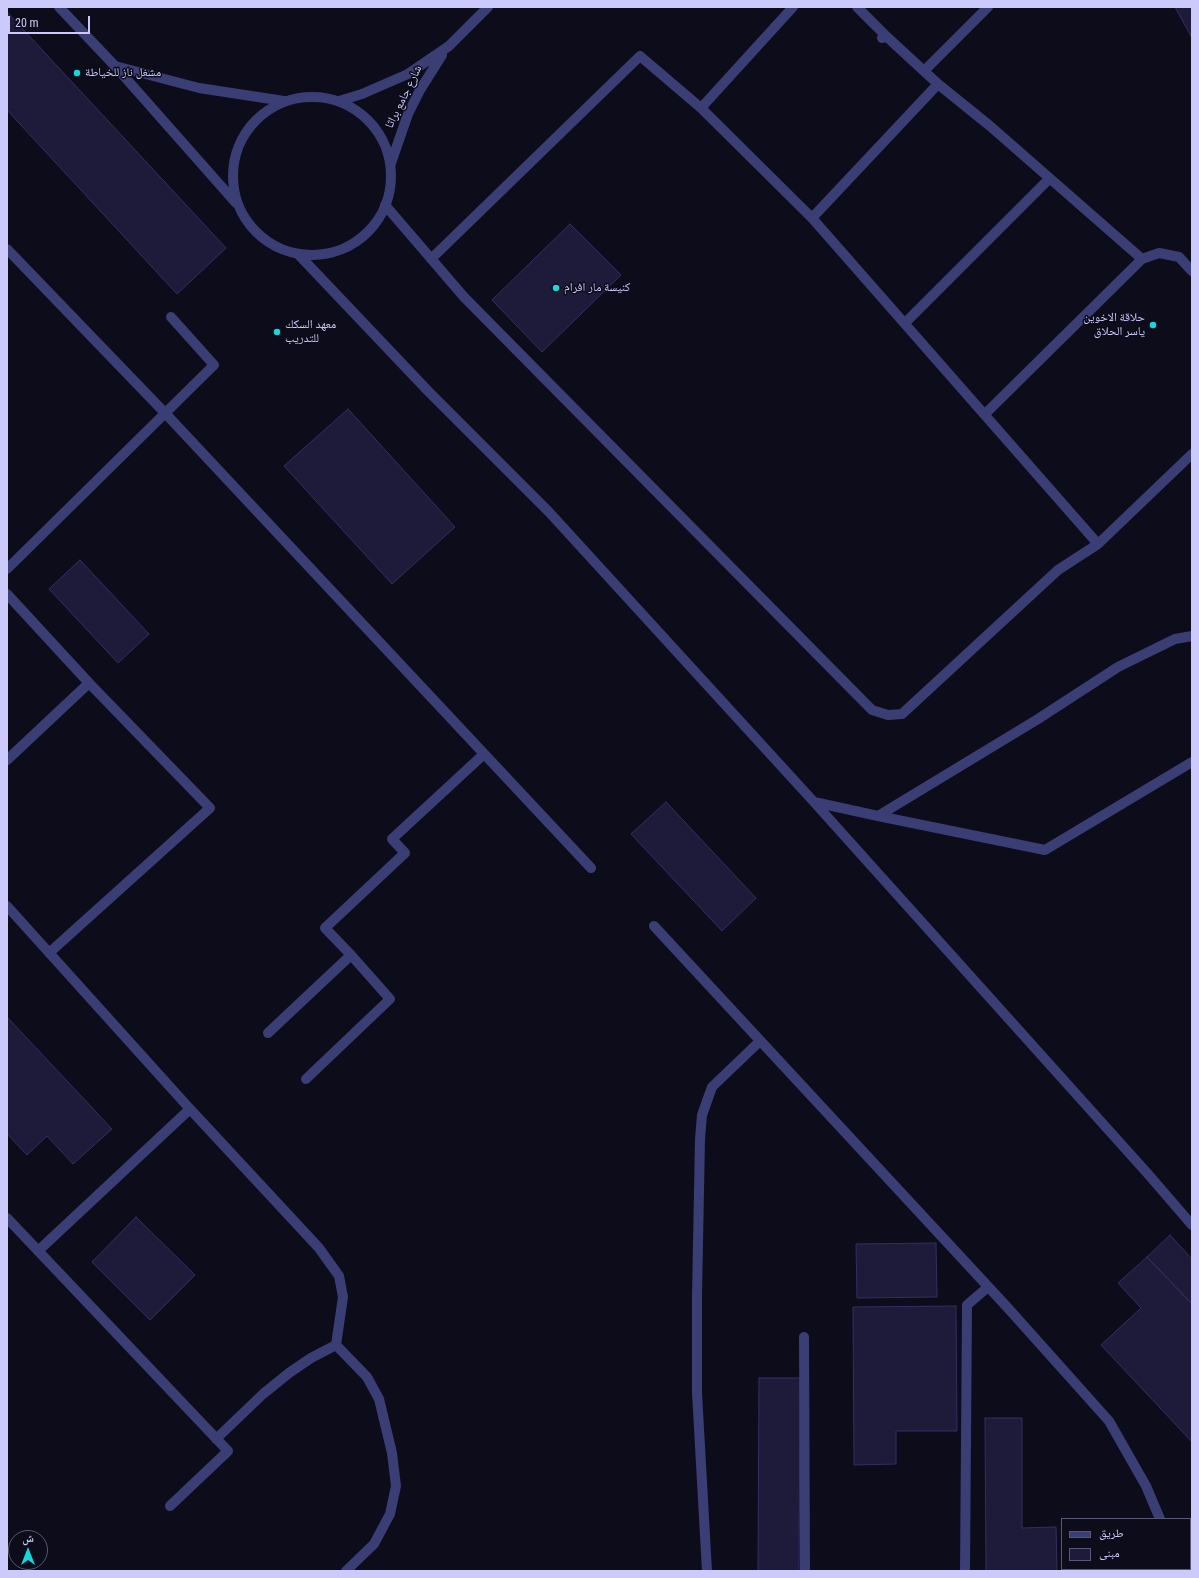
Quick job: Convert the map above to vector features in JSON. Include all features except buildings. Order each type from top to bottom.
[{"type":"street","points":[[59,7],[115,66],[237,204],[247,222],[261,237],[285,250],[298,254],[316,255],[334,252],[350,245],[365,234],[377,221],[390,192],[391,178],[387,150],[374,126],[352,107],[339,101],[321,97],[302,97],[284,101],[268,109],[254,121],[243,135],[236,151],[232,169],[233,187],[237,204]]},
{"type":"street","name":"شارع جامع براثا","points":[[339,101],[362,94],[408,74],[429,61],[449,46],[488,7]]},
{"type":"street","points":[[701,108],[793,7]]},
{"type":"street","points":[[857,7],[884,37],[938,84],[990,126],[1142,259]]},
{"type":"street","points":[[924,71],[988,7]]},
{"type":"street","name":"شارع جامع براثا","points":[[390,165],[408,114],[430,73],[449,46]]},
{"type":"street","points":[[432,259],[640,56],[701,108],[812,218],[1098,544]]},
{"type":"street","points":[[115,66],[199,88],[284,101]]},
{"type":"street","points":[[812,218],[938,84]]},
{"type":"street","points":[[905,323],[1049,179]]},
{"type":"street","points":[[385,205],[464,297],[872,710],[888,715],[902,714],[1058,570],[1098,544],[1192,454]]},
{"type":"street","points":[[7,250],[165,413],[592,868]]},
{"type":"street","points":[[985,414],[1142,259],[1159,253],[1179,257],[1192,271]]},
{"type":"street","points":[[298,254],[428,391],[549,512],[814,802],[1192,1225]]},
{"type":"street","points":[[7,569],[214,365],[171,317]]},
{"type":"street","points":[[7,594],[89,683],[210,808],[49,953]]},
{"type":"street","points":[[878,816],[1038,719],[1118,667],[1175,639],[1192,636]]},
{"type":"street","points":[[7,760],[89,683]]},
{"type":"street","points":[[306,1079],[390,999],[325,928],[405,853],[392,839],[484,754]]},
{"type":"street","points":[[814,802],[1045,850],[1192,762]]},
{"type":"street","points":[[7,906],[190,1110],[320,1248],[339,1276],[343,1297],[336,1345]]},
{"type":"street","points":[[654,926],[988,1287],[1109,1421],[1146,1486],[1160,1518]]},
{"type":"street","points":[[268,1033],[351,955]]},
{"type":"street","points":[[708,1571],[697,1386],[697,1296],[700,1139],[702,1115],[712,1087],[760,1041]]},
{"type":"street","points":[[38,1251],[190,1110]]},
{"type":"street","points":[[7,1218],[228,1451],[170,1506]]},
{"type":"street","points":[[964,1571],[967,1305],[988,1287]]},
{"type":"street","points":[[804,1337],[805,1571]]},
{"type":"street","points":[[216,1439],[263,1394],[289,1373],[311,1358],[336,1345]]},
{"type":"street","points":[[336,1345],[367,1377],[378,1399],[392,1453],[396,1486],[390,1514],[374,1544],[346,1571]]},
{"type":"place","name":"مشغل ناز للخياطة","points":[[77,73]]},
{"type":"place","name":"كنيسة مار افرام","points":[[556,288]]},
{"type":"place","name":"حلاقة الاخوين ياسر الحلاق","points":[[1153,325]]},
{"type":"place","name":"معهد السكك للتدريب","points":[[277,332]]}]
